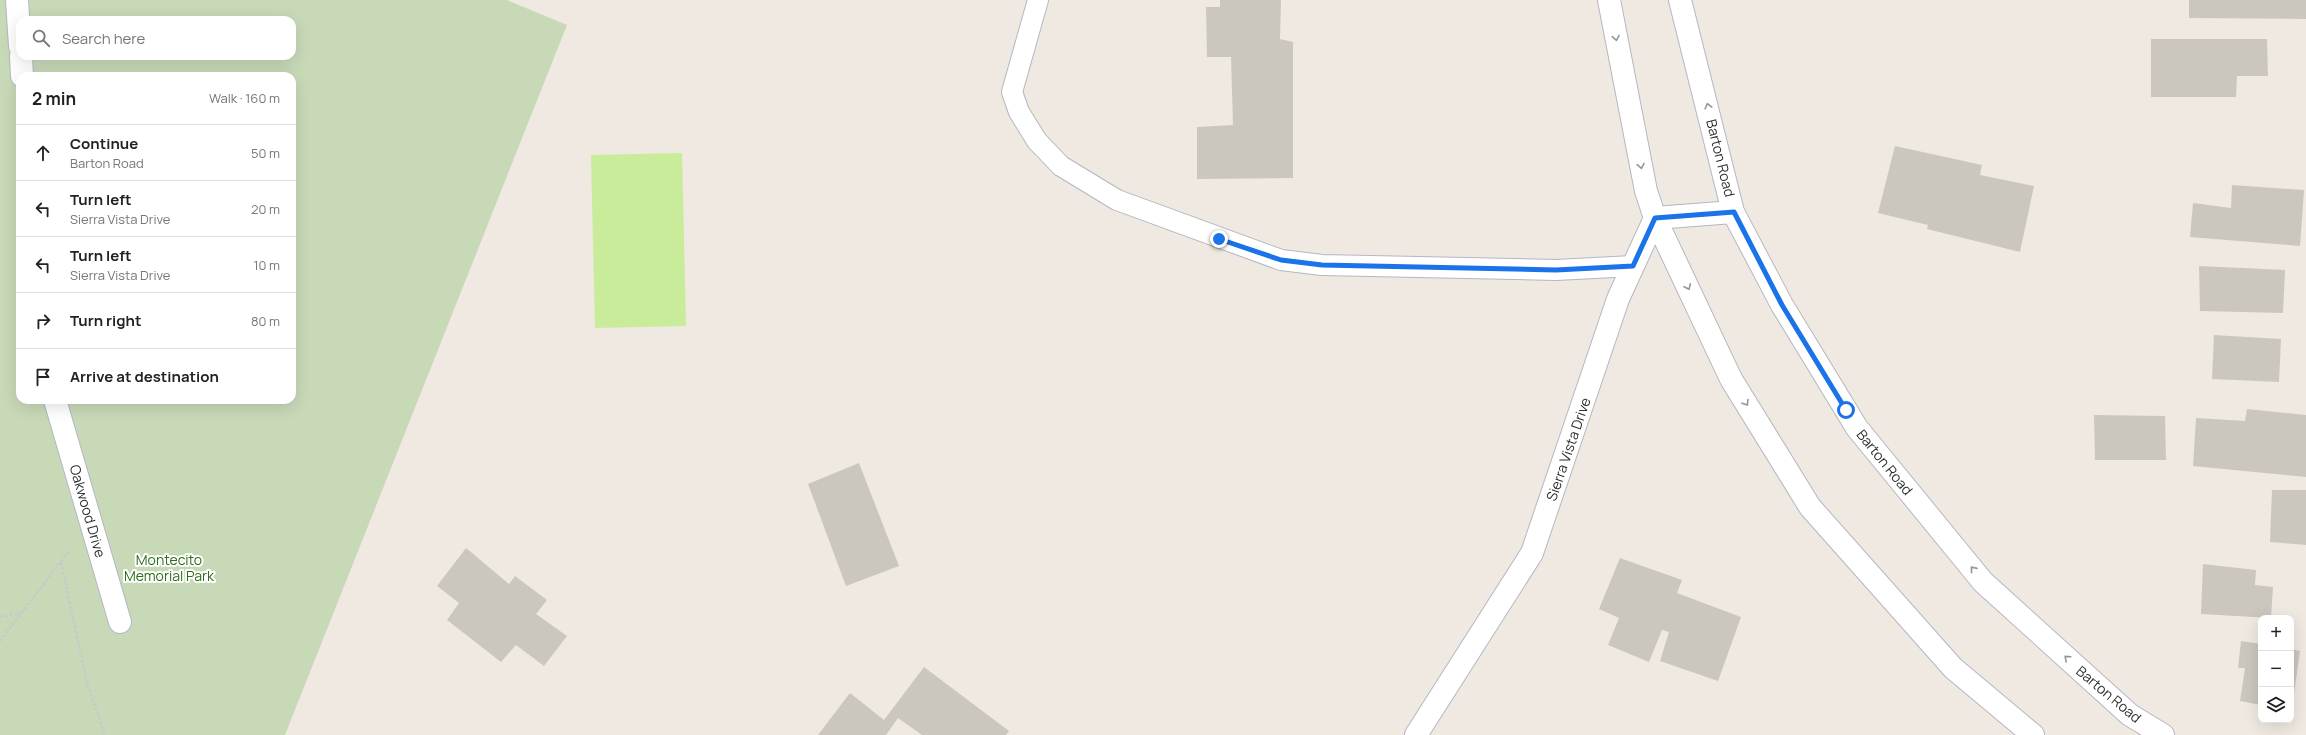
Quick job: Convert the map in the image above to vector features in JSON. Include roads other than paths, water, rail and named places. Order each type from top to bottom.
[{"type":"main road","points":[[17,0],[18,16]]},
{"type":"main road","points":[[1609,0],[1646,191],[1655,218],[1731,379],[1810,507],[1953,668],[2033,735]]},
{"type":"main road","name":"Barton Road","points":[[1680,0],[1734,212],[1782,305],[1857,428],[1983,582],[2130,715],[2162,735]]},
{"type":"main road","points":[[21,60],[22,72]]},
{"type":"main road","points":[[1655,218],[1734,212]]},
{"type":"main road","name":"Sierra Vista Drive","points":[[1416,735],[1532,553],[1618,299],[1655,218]]},
{"type":"main road","name":"Oakwood Drive","points":[[56,404],[120,622]]},
{"type":"lane","points":[[1038,0],[1012,92],[1019,112],[1037,141],[1061,166],[1117,200],[1281,260],[1322,265],[1556,270],[1633,266]]},
{"type":"park label","name":"Montecito Memorial Park","points":[[169,568]]}]
